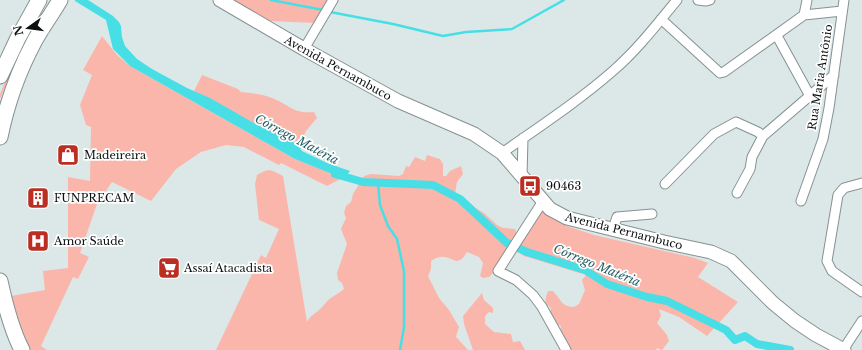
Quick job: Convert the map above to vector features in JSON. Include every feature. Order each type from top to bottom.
[{"type":"main road","points":[[0,76],[18,38],[40,0]]},
{"type":"main road","points":[[0,137],[8,104],[22,66],[34,40],[60,0]]},
{"type":"main road","points":[[0,281],[16,339],[22,350]]},
{"type":"main road","points":[[0,310],[8,336],[15,350]]},
{"type":"street","name":"Avenida Pernambuco","points":[[220,0],[398,101],[474,134],[502,153],[550,209],[567,218],[711,252],[731,261],[773,303],[816,336],[843,350]]},
{"type":"street","points":[[304,49],[333,0]]},
{"type":"street","points":[[502,153],[598,84],[641,44],[677,0]]},
{"type":"street","points":[[698,0],[706,2],[710,0]]},
{"type":"street","points":[[804,15],[807,0]]},
{"type":"street","name":"Rua Maria Antônio","points":[[800,201],[823,139],[834,75],[844,0]]},
{"type":"street","points":[[661,19],[720,73],[724,72],[777,36],[804,15],[842,11]]},
{"type":"street","points":[[777,36],[810,96]]},
{"type":"street","points":[[737,193],[750,169],[752,157],[764,136],[834,75]]},
{"type":"street","points":[[665,184],[714,134],[736,122],[764,136]]},
{"type":"street","points":[[522,177],[523,138]]},
{"type":"street","points":[[862,182],[844,188],[838,195],[827,261],[832,271],[862,292]]},
{"type":"street","points":[[543,201],[517,238],[498,271],[516,280],[533,295],[542,307],[566,350]]},
{"type":"street","points":[[613,229],[618,217],[652,214]]},
{"type":"street","points":[[843,350],[862,321]]},
{"type":"shaded area","points":[[226,0],[330,0],[315,23],[269,21]]},
{"type":"shaded area","points":[[42,10],[39,19],[19,54],[0,99],[0,94],[17,53]]},
{"type":"shaded area","points":[[102,36],[117,55],[130,66],[295,159],[342,178],[327,186],[281,163],[279,165],[244,147],[226,145],[201,152],[176,169],[151,201],[112,182],[97,204],[80,253],[89,257],[78,279],[73,277],[41,346],[47,350],[30,350],[28,348],[11,296],[45,290],[43,271],[68,268],[68,177],[90,181],[91,127],[86,125],[80,105],[92,75],[83,70]]},
{"type":"shaded area","points":[[202,75],[238,89],[241,92],[268,97],[301,112],[314,112],[317,118],[306,131],[299,146],[284,136],[261,127],[194,91]]},
{"type":"shaded area","points":[[427,155],[440,159],[443,164],[443,176],[446,176],[450,171],[461,166],[463,174],[457,182],[455,194],[484,213],[497,225],[503,228],[515,229],[517,234],[496,270],[489,277],[483,278],[480,276],[483,263],[479,257],[467,252],[462,259],[457,261],[441,257],[431,261],[431,269],[428,276],[439,298],[449,310],[459,327],[456,337],[468,350],[216,350],[261,255],[266,258],[279,229],[259,220],[255,184],[257,175],[270,170],[283,176],[307,322],[310,317],[329,299],[344,289],[342,283],[338,280],[337,273],[347,244],[341,229],[346,218],[344,213],[346,206],[351,202],[353,194],[364,176],[371,174],[399,176],[403,174],[406,166],[409,167],[415,157],[425,161]]},
{"type":"shaded area","points":[[541,210],[567,226],[594,235],[695,258],[708,263],[698,277],[738,302],[707,336],[679,317],[659,309],[661,316],[657,323],[667,335],[669,341],[662,350],[657,348],[656,350],[569,350],[560,335],[561,326],[549,317],[551,308],[545,303],[546,297],[548,291],[553,291],[564,304],[574,307],[579,304],[585,290],[582,280],[586,275],[524,256],[513,249]]},
{"type":"shaded area","points":[[482,293],[484,300],[493,308],[493,313],[489,312],[485,316],[485,324],[494,332],[511,334],[513,342],[520,341],[525,350],[473,350],[464,324],[463,316]]},
{"type":"water","points":[[75,0],[88,0],[113,16],[121,26],[125,46],[137,59],[152,69],[187,88],[210,98],[261,127],[284,136],[299,146],[302,151],[327,163],[350,171],[345,177],[342,178],[295,159],[130,66],[113,49],[106,20]]},
{"type":"waterway","points":[[271,0],[323,10]]},
{"type":"waterway","points":[[330,12],[393,24],[443,36],[466,32],[512,29],[564,0]]},
{"type":"waterway","name":"Córrego Matéria","points":[[335,174],[363,182],[433,185],[460,199],[507,243],[527,252],[585,270],[607,284],[647,297],[667,301],[726,330],[735,340],[745,336],[757,344],[790,350]]},
{"type":"waterway","points":[[378,183],[380,205],[388,226],[397,239],[404,271],[404,327],[400,350]]},
{"type":"place","name":"Madeireira","points":[[68,155]]},
{"type":"place","name":"90463","points":[[530,186]]},
{"type":"place","name":"FUNPRECAM","points":[[38,198]]},
{"type":"place","name":"Amor Saúde","points":[[38,241]]},
{"type":"place","name":"Assaí Atacadista","points":[[169,268]]}]
